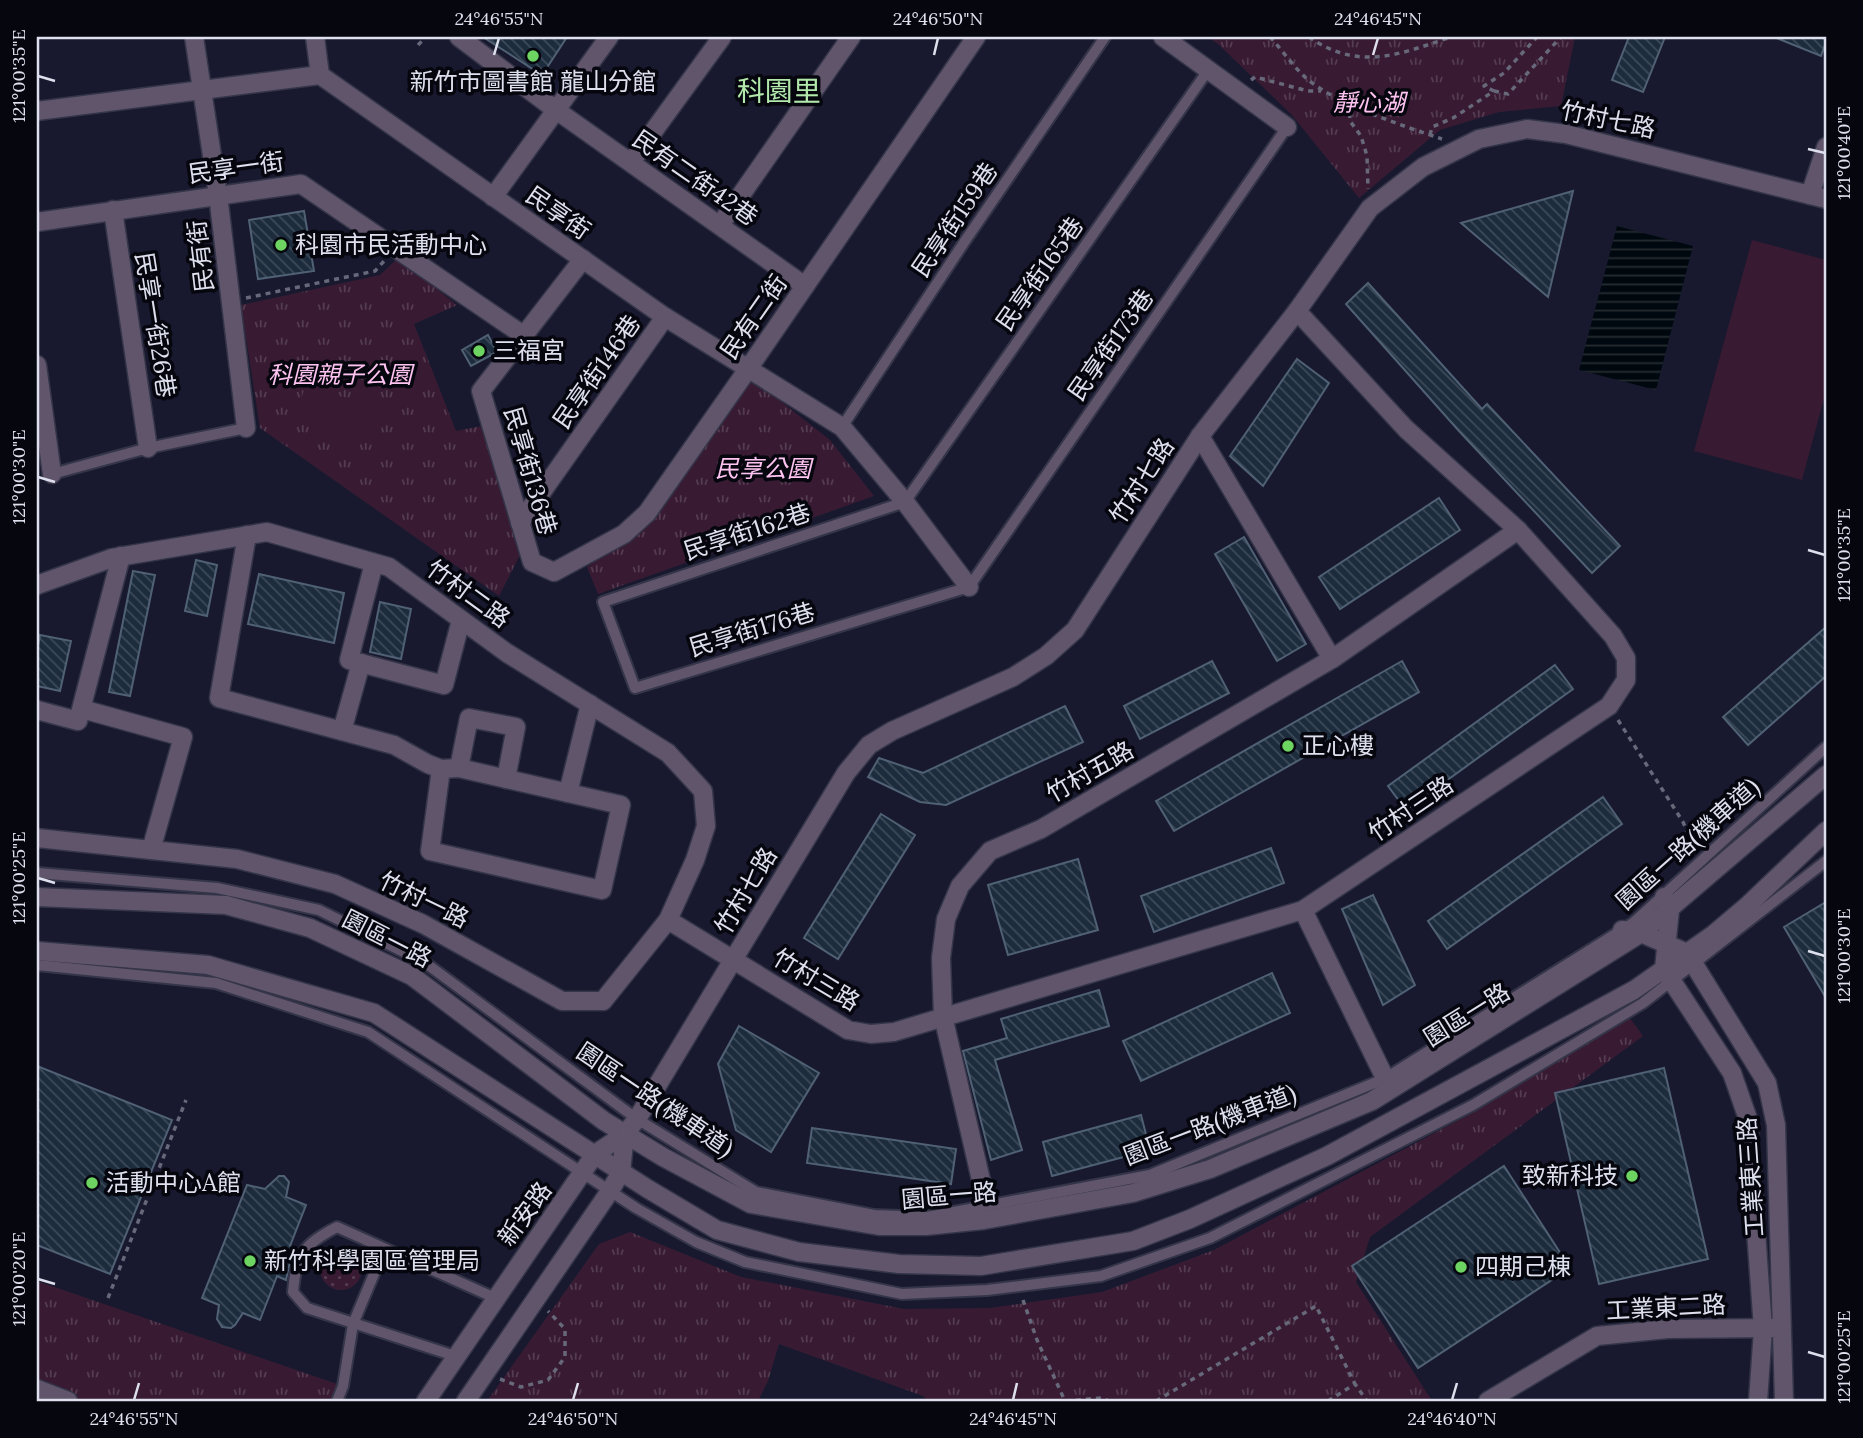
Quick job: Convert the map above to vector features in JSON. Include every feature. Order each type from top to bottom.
[{"type":"street","name":"民有街","points":[[194,37],[218,195],[246,428]]},
{"type":"street","points":[[37,111],[320,75],[315,37]]},
{"type":"street","name":"民有二街42巷","points":[[458,37],[556,110],[805,286]]},
{"type":"street","points":[[493,197],[609,37]]},
{"type":"street","points":[[631,162],[722,37]]},
{"type":"street","points":[[720,225],[850,37]]},
{"type":"street","name":"民有二街","points":[[532,562],[554,572],[624,534],[647,513],[976,37]]},
{"type":"street","points":[[1163,37],[1287,127]]},
{"type":"street","name":"民享街","points":[[320,75],[665,317],[842,427],[905,502],[969,587]]},
{"type":"street","name":"竹村七路","points":[[637,1119],[845,773],[869,745],[892,731],[1013,677],[1046,656],[1075,630],[1200,436],[1297,311],[1370,208],[1423,167],[1464,146],[1503,132],[1527,129],[1566,134],[1818,197]]},
{"type":"street","points":[[1818,197],[1826,147]]},
{"type":"street","name":"民享一街","points":[[37,222],[301,184],[523,335]]},
{"type":"street","name":"民享一街26巷","points":[[113,210],[149,447]]},
{"type":"street","name":"民享街136巷","points":[[532,562],[481,391],[583,259]]},
{"type":"street","name":"竹村三路","points":[[733,959],[848,1030],[871,1034],[894,1032],[1303,910],[1609,706],[1626,680],[1626,658],[1613,636],[1518,530],[1406,429],[1297,311]]},
{"type":"street","name":"民享街146巷","points":[[520,523],[665,317]]},
{"type":"street","points":[[37,365],[52,474]]},
{"type":"street","points":[[1200,436],[1332,659]]},
{"type":"street","name":"竹村五路","points":[[982,1198],[981,1180],[943,1016],[941,958],[946,919],[960,886],[990,851],[1041,829],[1332,659],[1518,530]]},
{"type":"street","name":"竹村二路","points":[[37,585],[121,556],[267,532],[389,567],[507,653],[668,752],[703,791],[706,826],[695,860],[668,920]]},
{"type":"street","points":[[247,535],[219,698],[394,744],[441,769],[459,768],[621,805],[602,890],[430,851],[441,769]]},
{"type":"street","points":[[37,710],[78,721],[121,556]]},
{"type":"street","points":[[374,563],[349,660],[444,685],[461,620]]},
{"type":"street","points":[[342,731],[361,663]]},
{"type":"street","points":[[568,793],[590,704]]},
{"type":"street","points":[[82,709],[183,737],[151,850]]},
{"type":"street","points":[[459,768],[469,718],[516,727],[506,779]]},
{"type":"street","name":"園區一路","points":[[37,897],[226,905],[310,928],[412,976],[604,1122],[751,1204],[879,1226],[926,1226],[984,1220],[1133,1193],[1210,1169],[1381,1097],[1641,933],[1667,903],[1826,775]]},
{"type":"street","points":[[37,951],[208,965],[374,1013],[621,1172],[718,1230],[799,1252],[900,1264],[981,1266],[1133,1241],[1190,1219],[1327,1156],[1634,990],[1668,976],[1691,959],[1826,831]]},
{"type":"street","name":"竹村一路","points":[[37,838],[237,859],[335,884],[423,924],[562,1001],[603,1001],[668,920]]},
{"type":"street","points":[[1667,903],[1668,976]]},
{"type":"street","points":[[1303,910],[1381,1072]]},
{"type":"street","points":[[668,920],[733,959]]},
{"type":"street","points":[[1622,930],[1641,933],[1691,959]]},
{"type":"street","name":"工業東三路","points":[[1691,959],[1767,1083],[1776,1125],[1784,1401]]},
{"type":"street","name":"工業東三路","points":[[1668,976],[1734,1079],[1748,1119],[1763,1329],[1758,1401]]},
{"type":"street","points":[[1734,1079],[1754,1062]]},
{"type":"street","name":"新安路","points":[[426,1401],[595,1154],[625,1134],[637,1119]]},
{"type":"street","points":[[466,1401],[610,1191],[621,1172],[625,1134]]},
{"type":"street","name":"工業東二路","points":[[1488,1401],[1597,1336],[1668,1329],[1781,1328]]},
{"type":"street","points":[[37,1389],[68,1401]]},
{"type":"lane","name":"民享街159巷","points":[[842,427],[1105,37]]},
{"type":"lane","name":"民享街165巷","points":[[905,502],[1209,69]]},
{"type":"lane","name":"民享街173巷","points":[[969,587],[1287,127]]},
{"type":"lane","points":[[52,474],[149,447],[246,428]]},
{"type":"lane","name":"民享街162巷","points":[[603,602],[905,502]]},
{"type":"lane","name":"民享街176巷","points":[[603,602],[635,688],[969,587]]},
{"type":"lane","name":"園區一路(機車道)","points":[[37,873],[217,888],[319,910],[424,962],[637,1119],[756,1192],[874,1214],[928,1217],[1150,1175],[1384,1079],[1667,903],[1826,747]]},
{"type":"lane","points":[[1691,959],[1826,861]]},
{"type":"lane","points":[[37,965],[216,983],[368,1032],[610,1191],[696,1242],[745,1262],[902,1294],[987,1290],[1101,1276],[1210,1238],[1473,1105],[1643,1003],[1668,976]]},
{"type":"lane","points":[[456,1356],[307,1308],[293,1292],[294,1275],[302,1253],[313,1239],[337,1227],[495,1298]]},
{"type":"lane","points":[[337,1401],[343,1386],[353,1324],[384,1250]]},
{"type":"path","points":[[418,45],[426,37]]},
{"type":"path","points":[[1270,37],[1307,78],[1323,90],[1349,103],[1464,146]]},
{"type":"path","points":[[1309,37],[1342,52],[1375,58],[1391,56],[1451,37]]},
{"type":"path","points":[[1537,37],[1504,73],[1484,86],[1508,94],[1561,37]]},
{"type":"path","points":[[1240,91],[1255,77],[1308,91],[1323,90]]},
{"type":"path","points":[[1430,135],[1432,127],[1452,118],[1494,91]]},
{"type":"path","points":[[1349,103],[1350,121],[1361,136],[1367,156],[1366,180],[1370,208]]},
{"type":"path","points":[[231,302],[375,271],[396,250]]},
{"type":"path","points":[[1609,706],[1683,822],[1698,855]]},
{"type":"path","points":[[108,1297],[186,1100]]},
{"type":"path","points":[[1021,1294],[1037,1340],[1066,1401],[1101,1398],[1109,1401]]},
{"type":"path","points":[[1156,1401],[1315,1306],[1355,1384],[1367,1401]]},
{"type":"path","points":[[498,1378],[521,1387],[548,1380],[565,1357],[565,1329],[547,1311]]},
{"type":"path","points":[[1328,1401],[1355,1384]]},
{"type":"green space","name":"靜心湖","points":[[1208,37],[1575,37],[1561,106],[1499,112],[1440,130],[1359,198],[1291,114]]},
{"type":"green space","points":[[1752,240],[1826,260],[1826,391],[1802,480],[1694,451]]},
{"type":"green space","name":"科園親子公園","points":[[398,258],[457,305],[414,324],[456,431],[487,425],[522,551],[499,596],[260,428],[241,305],[380,275]]},
{"type":"green space","name":"民享公園","points":[[750,377],[830,440],[874,496],[598,594],[587,567],[622,543]]},
{"type":"green space","points":[[305,386],[387,410],[376,446],[295,422]]},
{"type":"green space","points":[[1629,1017],[1643,1036],[1370,1237],[1356,1282],[1432,1401],[927,1401],[923,1396],[779,1344],[768,1381],[758,1401],[487,1401],[599,1244],[630,1232],[741,1277],[904,1309],[989,1308],[1102,1292],[1214,1250],[1476,1111]]},
{"type":"green space","points":[[341,1248],[356,1254],[362,1269],[356,1284],[341,1290],[326,1284],[320,1269],[326,1254]]},
{"type":"green space","points":[[37,1281],[343,1386],[337,1401],[80,1401],[37,1383]]},
{"type":"shaded area","points":[[1617,226],[1693,246],[1656,390],[1579,370]]},
{"type":"building","name":"新竹市圖書館 龍山分館","points":[[483,37],[567,37],[542,75]]},
{"type":"building","points":[[1629,37],[1665,37],[1643,92],[1612,80]]},
{"type":"building","points":[[1774,37],[1826,37],[1826,42],[1821,56]]},
{"type":"building","points":[[1573,191],[1548,297],[1461,223]]},
{"type":"building","name":"科園市民活動中心","points":[[304,211],[314,271],[258,279],[249,220]]},
{"type":"building","points":[[1368,283],[1482,409],[1487,404],[1620,546],[1592,573],[1459,431],[1346,304]]},
{"type":"building","name":"三福宮","points":[[488,335],[497,352],[471,366],[462,350]]},
{"type":"building","points":[[1297,359],[1329,383],[1263,486],[1230,456]]},
{"type":"building","points":[[1439,498],[1460,530],[1340,609],[1319,577]]},
{"type":"building","points":[[1244,537],[1306,644],[1277,661],[1215,554]]},
{"type":"building","points":[[196,560],[217,565],[207,616],[185,611]]},
{"type":"building","points":[[133,571],[155,575],[130,696],[109,692]]},
{"type":"building","points":[[259,574],[344,593],[334,643],[248,624]]},
{"type":"building","points":[[380,602],[411,609],[401,659],[370,652]]},
{"type":"building","points":[[1826,627],[1826,676],[1748,745],[1723,717]]},
{"type":"building","points":[[40,635],[71,641],[60,691],[37,686]]},
{"type":"building","points":[[1212,661],[1229,693],[1140,739],[1124,706]]},
{"type":"building","name":"正心樓","points":[[1402,661],[1419,692],[1174,831],[1156,801]]},
{"type":"building","points":[[1555,665],[1573,689],[1406,810],[1388,786]]},
{"type":"building","points":[[1065,706],[1083,742],[946,805],[920,802],[868,777],[879,758],[923,773]]},
{"type":"building","points":[[1603,797],[1622,824],[1447,949],[1428,921]]},
{"type":"building","points":[[881,814],[915,835],[838,959],[804,938]]},
{"type":"building","points":[[1271,848],[1284,883],[1154,932],[1141,896]]},
{"type":"building","points":[[1078,859],[1098,930],[1008,955],[988,885]]},
{"type":"building","points":[[1373,895],[1415,985],[1383,1005],[1342,909]]},
{"type":"building","points":[[1826,902],[1826,998],[1784,927]]},
{"type":"building","points":[[1272,973],[1290,1013],[1141,1081],[1123,1041]]},
{"type":"building","points":[[1099,990],[1109,1026],[995,1060],[1022,1150],[991,1160],[963,1051],[1007,1038],[1001,1019]]},
{"type":"building","points":[[739,1026],[819,1073],[771,1152],[736,1130],[718,1064]]},
{"type":"building","name":"活動中心A館","points":[[37,1066],[172,1120],[110,1274],[37,1245]]},
{"type":"building","name":"致新科技","points":[[1664,1068],[1708,1259],[1599,1284],[1555,1093]]},
{"type":"building","points":[[1141,1115],[1150,1150],[1052,1176],[1043,1142]]},
{"type":"building","points":[[812,1128],[956,1149],[951,1184],[807,1163]]},
{"type":"building","name":"四期己棟","points":[[1504,1166],[1570,1268],[1418,1368],[1352,1266]]},
{"type":"building","name":"新竹科學園區管理局","points":[[279,1176],[284,1176],[289,1182],[286,1197],[306,1205],[290,1246],[296,1249],[286,1280],[277,1276],[260,1320],[243,1313],[231,1328],[222,1327],[217,1319],[219,1305],[202,1298],[247,1185],[265,1189]]},
{"type":"place","name":"新竹市圖書館 龍山分館","points":[[533,56]]},
{"type":"place","name":"科園市民活動中心","points":[[281,245]]},
{"type":"place","name":"三福宮","points":[[479,351]]},
{"type":"place","name":"正心樓","points":[[1288,746]]},
{"type":"place","name":"致新科技","points":[[1632,1176]]},
{"type":"place","name":"活動中心A館","points":[[92,1183]]},
{"type":"place","name":"新竹科學園區管理局","points":[[250,1261]]},
{"type":"place","name":"四期己棟","points":[[1461,1267]]},
{"type":"district","name":"科園里","points":[[779,91]]}]
